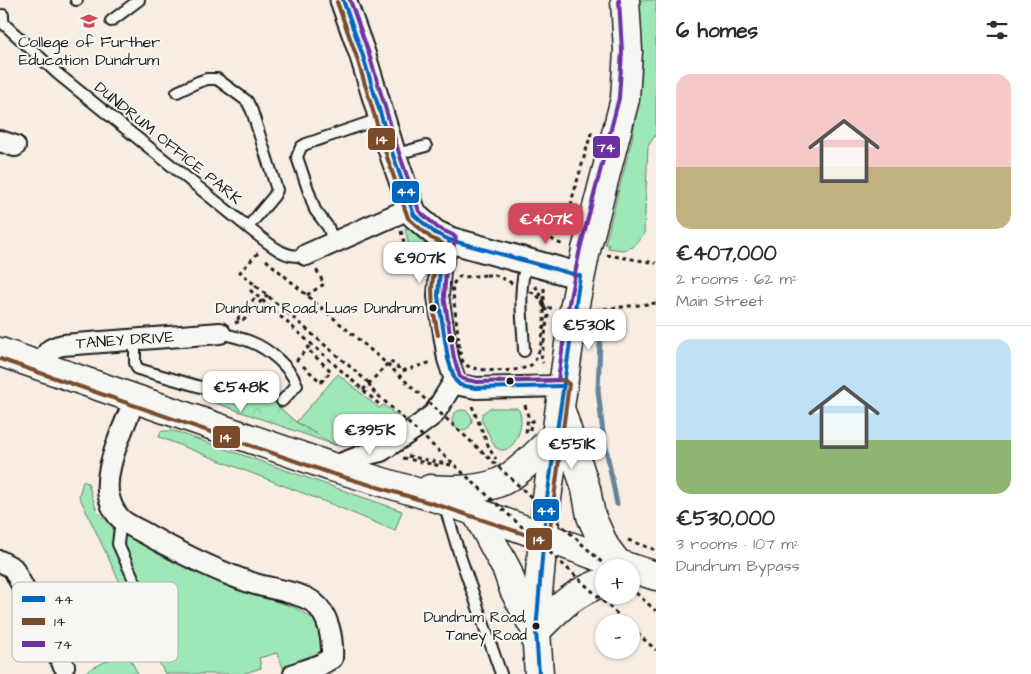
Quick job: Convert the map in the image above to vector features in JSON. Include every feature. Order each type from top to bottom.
[{"type":"main road","points":[[539,674],[536,631],[547,498],[580,276],[625,99],[628,51],[625,0]]},
{"type":"main road","points":[[0,352],[332,467],[443,500],[544,535],[603,559]]},
{"type":"main road","points":[[561,397],[565,420],[586,489],[591,516],[606,547],[617,559]]},
{"type":"main road","points":[[396,487],[443,490],[495,483],[504,480],[522,468],[556,436]]},
{"type":"main road","points":[[476,512],[507,570],[514,590],[536,631]]},
{"type":"main road","points":[[536,631],[565,602],[595,584]]},
{"type":"street","points":[[343,0],[414,215],[435,233],[525,268],[580,276]]},
{"type":"street","points":[[310,260],[334,244],[411,208]]},
{"type":"street","points":[[450,240],[440,269],[438,288],[448,359],[454,380],[460,385],[476,388],[561,397]]},
{"type":"street","name":"TANEY DRIVE","points":[[41,366],[48,351],[54,347],[220,333]]},
{"type":"street","points":[[332,467],[381,451],[417,427],[434,414],[454,380]]},
{"type":"street","points":[[135,399],[108,473],[108,495],[113,509],[121,519],[167,546],[211,567],[254,584],[296,595],[313,602],[325,616],[332,645],[332,658],[320,665],[294,674]]},
{"type":"street","points":[[0,561],[13,568],[20,582]]},
{"type":"street","points":[[62,662],[64,666]]},
{"type":"lane","points":[[111,21],[139,0]]},
{"type":"lane","name":"DUNDRUM OFFICE PARK","points":[[4,14],[2,19],[4,24],[50,67],[248,227],[281,252],[310,260]]},
{"type":"lane","points":[[177,92],[207,79],[217,79],[250,106],[277,190],[248,227]]},
{"type":"lane","points":[[334,244],[328,227],[315,210],[297,157],[298,152],[306,144],[383,117]]},
{"type":"lane","points":[[393,155],[426,146]]},
{"type":"lane","points":[[524,351],[521,287],[525,268]]},
{"type":"lane","points":[[220,333],[261,346],[288,370],[297,384],[282,401]]},
{"type":"lane","points":[[135,340],[135,363],[138,369],[211,390],[237,392]]},
{"type":"lane","points":[[443,500],[501,674]]},
{"type":"lane","points":[[121,519],[118,544],[135,582]]},
{"type":"path","points":[[575,220],[571,203],[593,126]]},
{"type":"path","points":[[535,211],[548,236],[554,243]]},
{"type":"path","points":[[615,559],[258,252],[240,272],[369,384],[376,393],[617,614]]},
{"type":"path","points":[[607,255],[656,263]]},
{"type":"path","points":[[308,295],[324,284],[310,260]]},
{"type":"path","points":[[523,402],[528,416],[525,439],[532,422],[561,397],[541,360],[548,316],[544,308],[539,298],[521,287],[495,276],[460,276],[452,285],[462,362],[475,368],[492,370],[521,369],[530,366],[538,354],[543,331],[544,308],[539,291],[525,268]]},
{"type":"path","points":[[257,285],[252,291],[380,405]]},
{"type":"path","points":[[220,333],[238,320],[245,319],[268,295]]},
{"type":"path","points":[[238,320],[239,315],[255,298]]},
{"type":"path","points":[[600,310],[656,303]]},
{"type":"path","points":[[312,343],[297,360],[321,382],[336,365]]},
{"type":"path","points":[[307,349],[331,370]]},
{"type":"path","points":[[363,390],[390,361],[402,371],[448,359]]},
{"type":"path","points":[[465,403],[480,403]]},
{"type":"path","points":[[471,403],[476,420],[490,450],[500,464],[495,469],[504,467]]},
{"type":"path","points":[[440,421],[446,415]]},
{"type":"path","points":[[422,439],[428,433]]},
{"type":"path","points":[[461,467],[399,456],[470,472]]},
{"type":"path","points":[[640,560],[656,550]]},
{"type":"path","points":[[640,588],[656,611]]},
{"type":"path","points":[[640,636],[656,650]]},
{"type":"green space","points":[[637,0],[656,0],[656,134],[648,146],[644,234],[633,247],[623,250],[608,248],[609,245],[605,244],[632,139],[640,93],[641,39]]},
{"type":"green space","points":[[409,228],[431,248],[429,264],[413,262],[405,229]]},
{"type":"green space","points":[[338,374],[379,408],[384,405],[402,420],[371,440],[344,446],[335,445],[296,422]]},
{"type":"green space","points":[[262,392],[296,422],[335,445],[210,401],[224,402],[237,400]]},
{"type":"green space","points":[[490,408],[517,408],[520,412],[521,426],[519,433],[516,440],[507,449],[501,450],[495,447],[481,419],[483,413]]},
{"type":"green space","points":[[462,410],[469,413],[472,420],[469,427],[462,430],[455,427],[452,420],[455,413]]},
{"type":"green space","points":[[161,431],[174,431],[402,511],[395,531],[159,437]]},
{"type":"green space","points":[[83,481],[88,483],[97,512],[119,530],[176,563],[231,588],[294,607],[317,621],[325,653],[317,659],[283,668],[277,653],[259,658],[261,668],[242,674],[165,674],[159,662],[178,662],[178,582],[120,582],[79,496]]},
{"type":"green space","points":[[104,662],[132,662],[138,674],[81,674]]},
{"type":"waterway","points":[[608,320],[600,341],[598,390],[603,433],[617,504]]},
{"type":"transit line","name":"44","points":[[343,0],[414,215],[435,233],[450,240],[580,276],[547,498],[536,631],[539,674]]},
{"type":"transit line","name":"74","points":[[350,0],[419,211],[438,228],[456,238],[446,270],[444,296],[454,358],[460,377],[477,382],[558,380],[568,308],[580,249],[619,98],[622,51],[619,0]]},
{"type":"transit line","name":"14","points":[[337,2],[408,218],[431,238],[442,243],[435,268],[432,289],[433,310],[438,335]]},
{"type":"transit line","name":"44","points":[[450,240],[440,269],[438,296],[448,359],[455,380],[460,385],[476,388],[563,386]]},
{"type":"transit line","name":"14","points":[[0,359],[330,473],[441,506],[545,541],[549,536],[569,384],[563,380],[497,382]]},
{"type":"place","name":"College of Further Education Dundrum","points":[[89,21]]},
{"type":"place","name":"Dundrum Road, Luas Dundrum","points":[[433,308]]},
{"type":"place","name":"Dundrum Road, Taney Road","points":[[536,626]]}]
